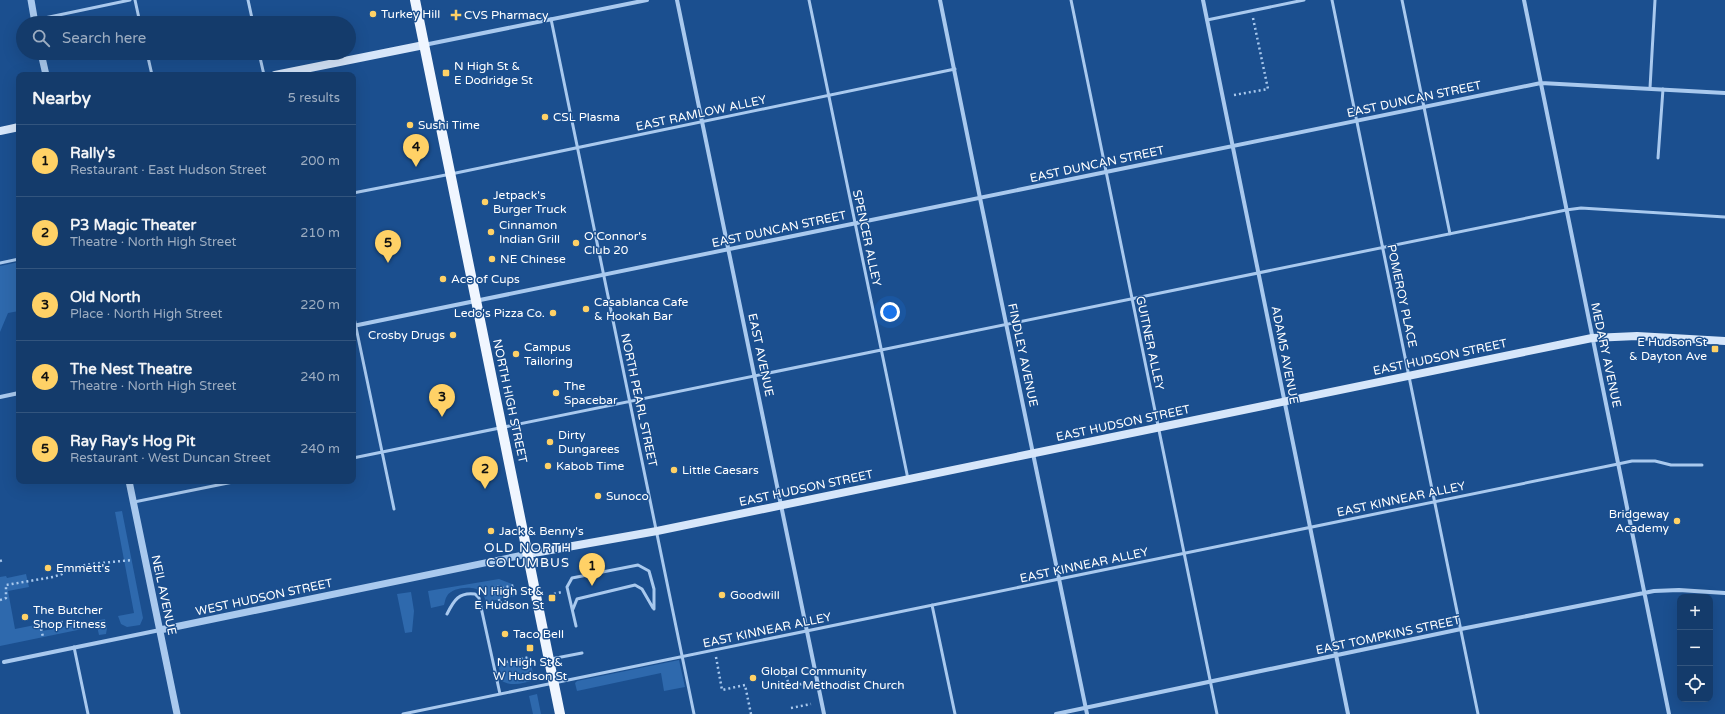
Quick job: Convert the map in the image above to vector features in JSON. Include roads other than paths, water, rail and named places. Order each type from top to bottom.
[{"type":"main road","name":"NORTH HIGH STREET","points":[[415,0],[560,714]]},
{"type":"main road","points":[[356,59],[424,45]]},
{"type":"main road","points":[[290,72],[350,60]]},
{"type":"main road","points":[[0,131],[16,128]]},
{"type":"main road","name":"EAST HUDSON STREET","points":[[528,554],[656,531],[1592,338],[1637,336],[1725,341]]},
{"type":"street","points":[[31,0],[34,16]]},
{"type":"street","points":[[424,45],[648,0]]},
{"type":"street","name":"EAST AVENUE","points":[[677,0],[824,714]]},
{"type":"street","name":"FINDLEY AVENUE","points":[[940,0],[1032,454],[1087,714]]},
{"type":"street","name":"ADAMS AVENUE","points":[[1203,0],[1348,714]]},
{"type":"street","name":"MEDARY AVENUE","points":[[1524,0],[1669,714]]},
{"type":"street","points":[[43,60],[45,72]]},
{"type":"street","name":"EAST DUNCAN STREET","points":[[356,326],[1541,83],[1725,93]]},
{"type":"street","points":[[0,397],[16,394]]},
{"type":"street","name":"NEIL AVENUE","points":[[130,484],[177,714]]},
{"type":"street","name":"WEST HUDSON STREET","points":[[4,662],[528,554]]},
{"type":"street","name":"EAST TOMPKINS STREET","points":[[1056,714],[1461,629],[1666,589],[1725,593]]},
{"type":"lane","points":[[61,16],[130,0]]},
{"type":"lane","points":[[136,0],[139,16]]},
{"type":"lane","points":[[248,0],[251,16]]},
{"type":"lane","name":"SPENCER ALLEY","points":[[809,0],[908,479]]},
{"type":"lane","name":"GUITNER ALLEY","points":[[1071,0],[1217,714]]},
{"type":"lane","points":[[1207,20],[1304,0]]},
{"type":"lane","name":"POMEROY PLACE","points":[[1332,0],[1478,714]]},
{"type":"lane","points":[[1402,0],[1450,234]]},
{"type":"lane","points":[[1650,88],[1655,0]]},
{"type":"lane","name":"NORTH PEARL STREET","points":[[551,19],[694,714]]},
{"type":"lane","points":[[149,60],[151,72]]},
{"type":"lane","points":[[261,60],[263,72]]},
{"type":"lane","name":"EAST RAMLOW ALLEY","points":[[356,192],[578,148],[955,69]]},
{"type":"lane","points":[[1658,158],[1663,89]]},
{"type":"lane","points":[[356,457],[1566,210],[1581,208],[1725,217]]},
{"type":"lane","points":[[0,263],[16,260]]},
{"type":"lane","points":[[356,335],[394,509]]},
{"type":"lane","name":"EAST KINNEAR ALLEY","points":[[403,714],[1618,464],[1655,461],[1671,465],[1702,465]]},
{"type":"lane","points":[[134,502],[223,484]]},
{"type":"lane","points":[[573,613],[576,599],[635,585],[642,589],[654,609],[654,589],[649,571],[638,565],[572,578],[567,587],[573,613],[576,626]]},
{"type":"lane","points":[[447,614],[454,600],[458,596],[463,594],[475,594],[479,598],[500,694]]},
{"type":"lane","points":[[932,605],[955,714]]},
{"type":"lane","points":[[74,647],[88,714]]},
{"type":"lane","points":[[549,660],[582,653]]},
{"type":"place","name":"Turkey Hill","points":[[373,14]]},
{"type":"place","name":"CVS Pharmacy","points":[[456,15]]},
{"type":"place","name":"N High St & E Dodridge St","points":[[446,73]]},
{"type":"place","name":"CSL Plasma","points":[[545,117]]},
{"type":"place","name":"Sushi Time","points":[[410,125]]},
{"type":"place","name":"The Nest Theatre","points":[[416,167]]},
{"type":"place","name":"Jetpack's Burger Truck","points":[[485,202]]},
{"type":"place","name":"Cinnamon Indian Grill","points":[[491,232]]},
{"type":"place","name":"O'Connor's Club 20","points":[[576,243]]},
{"type":"place","name":"NE Chinese","points":[[492,259]]},
{"type":"place","name":"Ray Ray's Hog Pit","points":[[388,263]]},
{"type":"place","name":"Ace of Cups","points":[[443,279]]},
{"type":"place","name":"Casablanca Cafe & Hookah Bar","points":[[586,309]]},
{"type":"place","name":"Ledo's Pizza Co.","points":[[553,313]]},
{"type":"place","name":"Crosby Drugs","points":[[453,335]]},
{"type":"place","name":"E Hudson St & Dayton Ave","points":[[1715,349]]},
{"type":"place","name":"Campus Tailoring","points":[[516,354]]},
{"type":"place","name":"The Spacebar","points":[[556,393]]},
{"type":"place","name":"Old North","points":[[442,417]]},
{"type":"place","name":"Dirty Dungarees","points":[[550,442]]},
{"type":"place","name":"Kabob Time","points":[[548,466]]},
{"type":"place","name":"Little Caesars","points":[[674,470]]},
{"type":"place","name":"P3 Magic Theater","points":[[485,489]]},
{"type":"place","name":"Sunoco","points":[[598,496]]},
{"type":"place","name":"Bridgeway Academy","points":[[1677,521]]},
{"type":"place","name":"Jack & Benny's","points":[[491,531]]},
{"type":"place","name":"Emmett's","points":[[48,568]]},
{"type":"place","name":"Rally's","points":[[592,586]]},
{"type":"place","name":"Goodwill","points":[[722,595]]},
{"type":"place","name":"N High St & E Hudson St","points":[[552,598]]},
{"type":"place","name":"The Butcher Shop Fitness","points":[[25,617]]},
{"type":"place","name":"Taco Bell","points":[[505,634]]},
{"type":"place","name":"N High St & W Hudson St","points":[[530,648]]},
{"type":"place","name":"Global Community United Methodist Church","points":[[753,678]]},
{"type":"district","name":"OLD NORTH COLUMBUS","points":[[528,554]]}]
